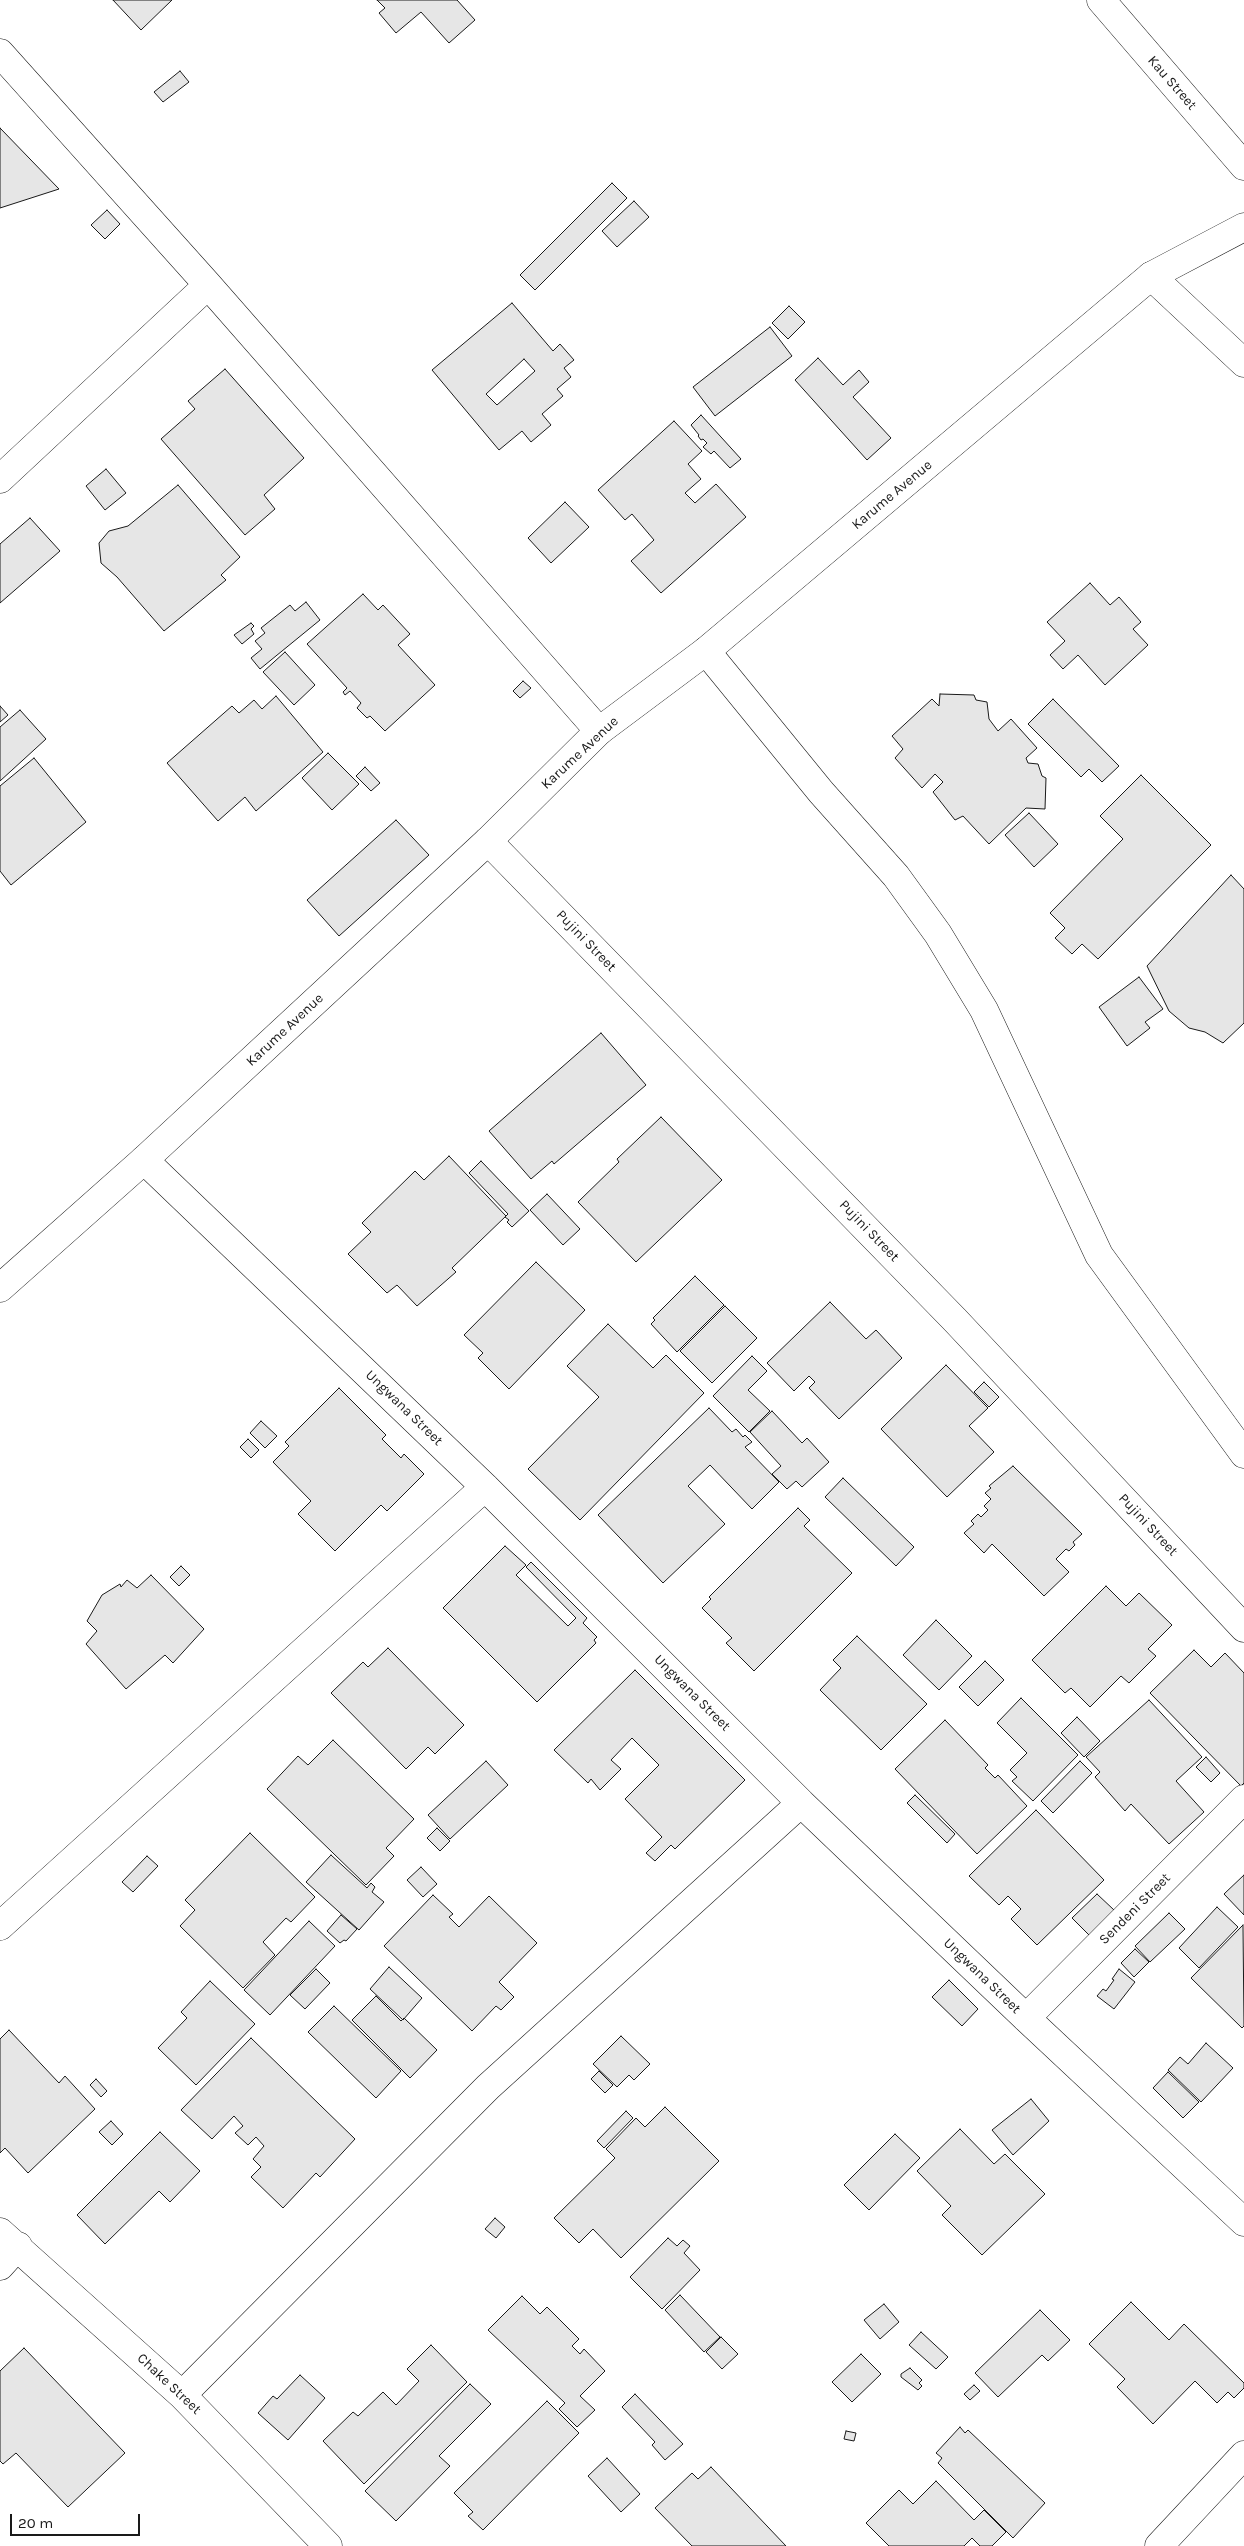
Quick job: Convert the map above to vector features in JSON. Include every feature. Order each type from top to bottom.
[{"type":"street","name":"Kau Street","points":[[1101,0],[1244,166]]},
{"type":"street","points":[[0,53],[208,285],[599,731]]},
{"type":"street","name":"Karume Avenue","points":[[0,1288],[144,1160],[488,840],[599,731],[706,651],[1151,276],[1244,227]]},
{"type":"street","points":[[1151,276],[1244,363]]},
{"type":"street","points":[[0,479],[208,285]]},
{"type":"street","points":[[706,651],[821,792],[896,876],[938,934],[984,1010],[1100,1255],[1244,1454]]},
{"type":"street","name":"Pujini Street","points":[[488,840],[955,1320],[1244,1628]]},
{"type":"street","name":"Ungwana Street","points":[[144,1160],[485,1486],[801,1802],[1026,2018],[1244,2222]]},
{"type":"street","points":[[0,1926],[485,1486]]},
{"type":"street","name":"Sendeni Street","points":[[1026,2018],[1244,1799]]},
{"type":"street","points":[[182,2395],[488,2087],[801,1802]]},
{"type":"street","name":"Chake Street","points":[[6,2248],[182,2395],[328,2546]]},
{"type":"street","points":[[1159,2546],[1244,2455]]},
{"type":"building","points":[[113,0],[172,0],[141,30]]},
{"type":"building","points":[[377,0],[457,0],[475,20],[449,43],[421,12],[396,33],[379,13],[385,8]]},
{"type":"building","points":[[180,71],[189,82],[163,102],[154,92]]},
{"type":"building","points":[[0,128],[59,189],[0,208]]},
{"type":"building","points":[[612,183],[627,198],[535,290],[520,275]]},
{"type":"building","points":[[634,201],[649,217],[617,247],[602,231]]},
{"type":"building","points":[[107,210],[120,224],[105,239],[91,225]]},
{"type":"building","points":[[512,303],[553,351],[560,344],[574,360],[564,368],[571,377],[557,389],[563,396],[542,414],[551,425],[531,442],[522,431],[499,450],[432,370]],"holes":[[[524,359],[535,371],[497,405],[486,394]]]},
{"type":"building","points":[[789,306],[805,322],[788,339],[772,323]]},
{"type":"building","points":[[770,327],[792,356],[715,416],[693,387]]},
{"type":"building","points":[[818,358],[843,385],[859,370],[869,382],[853,397],[891,438],[867,460],[795,380]]},
{"type":"building","points":[[225,369],[304,458],[264,495],[275,509],[245,535],[161,439],[195,409],[188,401]]},
{"type":"building","points":[[701,415],[741,459],[730,468],[714,451],[711,454],[703,447],[707,443],[703,439],[701,440],[691,425]]},
{"type":"building","points":[[674,421],[702,451],[688,464],[701,479],[685,493],[695,503],[716,484],[746,517],[661,593],[631,561],[654,540],[632,514],[625,520],[598,490]]},
{"type":"building","points":[[106,469],[126,493],[105,510],[86,486]]},
{"type":"building","points":[[178,485],[240,557],[221,575],[226,580],[164,631],[117,577],[101,563],[99,543],[109,531],[128,526]]},
{"type":"building","points":[[565,502],[589,527],[551,563],[528,538]]},
{"type":"building","points":[[30,518],[60,551],[0,603],[0,544]]},
{"type":"building","points":[[1090,583],[1110,605],[1119,597],[1141,622],[1133,629],[1148,645],[1105,685],[1078,655],[1063,669],[1050,655],[1065,641],[1047,622]]},
{"type":"building","points":[[363,594],[378,610],[383,605],[410,634],[398,645],[435,685],[385,731],[370,716],[367,718],[357,708],[361,703],[350,691],[345,695],[343,692],[347,688],[307,644]]},
{"type":"building","points":[[306,602],[320,620],[260,669],[251,658],[262,649],[255,641],[265,633],[261,628],[290,605],[295,611]]},
{"type":"building","points":[[251,623],[254,626],[251,629],[254,634],[242,644],[234,635]]},
{"type":"building","points":[[285,652],[315,685],[294,705],[263,672]]},
{"type":"building","points":[[523,681],[531,688],[520,698],[513,691]]},
{"type":"building","points":[[940,694],[974,695],[976,700],[987,702],[989,719],[998,731],[1011,719],[1037,748],[1026,758],[1028,763],[1038,764],[1042,776],[1046,778],[1045,809],[1026,808],[989,844],[963,816],[955,820],[933,792],[943,782],[935,774],[922,788],[895,758],[903,749],[892,736],[932,699],[939,706]]},
{"type":"building","points":[[276,696],[323,752],[256,811],[245,797],[218,821],[167,763],[232,706],[239,713],[254,700],[262,709]]},
{"type":"building","points":[[1053,699],[1119,766],[1102,782],[1089,769],[1081,777],[1028,724]]},
{"type":"building","points":[[0,706],[8,715],[0,722]]},
{"type":"building","points":[[20,710],[46,739],[0,781],[0,727]]},
{"type":"building","points":[[328,753],[359,784],[332,810],[302,778]]},
{"type":"building","points":[[34,758],[86,822],[11,885],[0,871],[0,786]]},
{"type":"building","points":[[365,767],[380,783],[371,791],[356,776]]},
{"type":"building","points":[[1141,775],[1211,845],[1098,959],[1082,944],[1072,954],[1055,938],[1065,928],[1050,913],[1123,839],[1100,816]]},
{"type":"building","points":[[1029,813],[1058,844],[1034,867],[1005,835]]},
{"type":"building","points":[[396,820],[429,855],[339,936],[307,900]]},
{"type":"building","points":[[1231,875],[1244,889],[1244,1023],[1223,1043],[1205,1032],[1189,1028],[1169,1011],[1147,966]]},
{"type":"building","points":[[1139,977],[1163,1009],[1145,1022],[1150,1028],[1127,1046],[1099,1007]]},
{"type":"building","points":[[601,1033],[646,1085],[554,1164],[552,1161],[531,1179],[489,1131]]},
{"type":"building","points":[[661,1117],[722,1180],[636,1262],[578,1202],[619,1162],[617,1159]]},
{"type":"building","points":[[449,1156],[506,1216],[452,1268],[456,1272],[417,1306],[397,1285],[387,1293],[348,1254],[371,1232],[362,1223],[415,1171],[424,1180]]},
{"type":"building","points":[[481,1161],[529,1211],[512,1227],[507,1222],[509,1220],[505,1217],[508,1214],[469,1173]]},
{"type":"building","points":[[547,1194],[580,1229],[563,1245],[530,1210]]},
{"type":"building","points":[[536,1262],[585,1310],[509,1389],[478,1358],[483,1353],[464,1335]]},
{"type":"building","points":[[695,1276],[724,1305],[677,1352],[651,1324],[655,1320],[653,1318]]},
{"type":"building","points":[[830,1302],[866,1339],[876,1330],[902,1358],[839,1419],[809,1388],[815,1382],[809,1376],[794,1391],[767,1363]]},
{"type":"building","points":[[725,1306],[757,1338],[712,1383],[680,1351]]},
{"type":"building","points":[[608,1324],[653,1368],[666,1355],[704,1393],[580,1520],[528,1469],[599,1397],[567,1366]]},
{"type":"building","points":[[752,1356],[767,1371],[748,1390],[770,1411],[749,1432],[713,1396]]},
{"type":"building","points":[[946,1365],[988,1408],[969,1426],[994,1452],[947,1497],[881,1429]]},
{"type":"building","points":[[984,1382],[999,1397],[989,1407],[974,1392]]},
{"type":"building","points":[[339,1388],[386,1435],[382,1439],[401,1458],[404,1454],[424,1474],[387,1511],[381,1505],[335,1551],[298,1514],[311,1501],[273,1462],[289,1446],[285,1442]]},
{"type":"building","points":[[709,1408],[732,1432],[736,1429],[743,1437],[745,1435],[752,1442],[745,1447],[779,1482],[752,1509],[710,1465],[688,1486],[725,1524],[663,1583],[598,1515]]},
{"type":"building","points":[[772,1411],[802,1443],[807,1438],[829,1462],[802,1487],[796,1481],[787,1489],[772,1474],[781,1466],[750,1432]]},
{"type":"building","points":[[261,1421],[277,1436],[265,1448],[250,1433]]},
{"type":"building","points":[[248,1439],[259,1450],[251,1458],[240,1447]]},
{"type":"building","points":[[1013,1466],[1082,1534],[1073,1542],[1075,1545],[1069,1551],[1066,1549],[1056,1559],[1069,1572],[1044,1596],[992,1544],[984,1553],[964,1533],[974,1524],[971,1521],[978,1514],[981,1517],[988,1510],[984,1506],[991,1499],[985,1493],[991,1488],[989,1486]]},
{"type":"building","points":[[843,1478],[914,1547],[896,1566],[825,1497]]},
{"type":"building","points":[[798,1508],[810,1520],[804,1526],[852,1573],[754,1671],[726,1643],[732,1638],[702,1608],[711,1599],[709,1597]]},
{"type":"building","points":[[505,1546],[526,1565],[516,1575],[568,1626],[576,1618],[526,1567],[531,1562],[587,1618],[583,1623],[597,1637],[594,1640],[596,1643],[537,1702],[443,1608]]},
{"type":"building","points":[[181,1566],[190,1575],[179,1586],[170,1577]]},
{"type":"building","points":[[151,1575],[204,1629],[173,1663],[165,1655],[126,1689],[86,1644],[97,1631],[87,1621],[102,1595],[120,1584],[121,1587],[127,1580],[137,1588]]},
{"type":"building","points":[[1106,1586],[1126,1606],[1139,1593],[1172,1625],[1148,1649],[1156,1656],[1129,1683],[1121,1676],[1090,1707],[1071,1688],[1065,1693],[1032,1660]]},
{"type":"building","points":[[936,1620],[972,1656],[939,1690],[903,1655]]},
{"type":"building","points":[[857,1636],[927,1704],[881,1750],[820,1690],[841,1668],[833,1660]]},
{"type":"building","points":[[388,1648],[464,1725],[435,1754],[428,1747],[406,1769],[331,1693],[363,1662],[368,1667]]},
{"type":"building","points":[[1194,1650],[1211,1667],[1225,1653],[1244,1673],[1244,1783],[1241,1786],[1150,1693]]},
{"type":"building","points":[[985,1661],[1004,1680],[978,1706],[959,1687]]},
{"type":"building","points":[[635,1670],[745,1780],[675,1849],[671,1845],[655,1861],[646,1853],[662,1837],[625,1799],[659,1765],[632,1738],[611,1760],[621,1769],[600,1790],[591,1779],[588,1783],[554,1750]]},
{"type":"building","points":[[1021,1698],[1078,1755],[1033,1801],[1012,1781],[1017,1777],[1010,1770],[1027,1753],[997,1723]]},
{"type":"building","points":[[1149,1700],[1202,1757],[1176,1781],[1204,1812],[1169,1844],[1131,1804],[1125,1811],[1095,1777],[1100,1772],[1086,1757]]},
{"type":"building","points":[[1077,1717],[1100,1741],[1084,1757],[1061,1733]]},
{"type":"building","points":[[945,1720],[988,1765],[985,1768],[995,1778],[998,1775],[1027,1806],[977,1854],[895,1769]]},
{"type":"building","points":[[333,1740],[414,1819],[386,1848],[394,1856],[366,1885],[267,1789],[298,1756],[308,1765]]},
{"type":"building","points":[[1206,1757],[1220,1773],[1211,1782],[1196,1767]]},
{"type":"building","points":[[486,1761],[508,1785],[450,1839],[428,1815]]},
{"type":"building","points":[[1080,1761],[1092,1773],[1053,1813],[1041,1801]]},
{"type":"building","points":[[915,1795],[955,1834],[947,1843],[907,1803]]},
{"type":"building","points":[[1036,1810],[1104,1880],[1037,1945],[1011,1919],[1021,1909],[1008,1896],[999,1905],[969,1876]]},
{"type":"building","points":[[437,1828],[450,1841],[440,1851],[427,1838]]},
{"type":"building","points":[[250,1833],[315,1897],[291,1922],[286,1918],[263,1942],[275,1955],[243,1988],[180,1926],[195,1910],[185,1900]]},
{"type":"building","points":[[331,1855],[367,1888],[371,1883],[375,1887],[372,1892],[384,1902],[359,1930],[306,1882]]},
{"type":"building","points":[[147,1856],[158,1866],[133,1892],[122,1882]]},
{"type":"building","points":[[421,1867],[437,1884],[423,1897],[407,1880]]},
{"type":"building","points":[[1244,1875],[1244,1915],[1224,1894]]},
{"type":"building","points":[[1097,1894],[1114,1910],[1089,1935],[1072,1918]]},
{"type":"building","points":[[433,1895],[453,1914],[449,1917],[459,1927],[489,1896],[537,1943],[499,1982],[514,1997],[501,2010],[496,2006],[472,2031],[384,1946]]},
{"type":"building","points":[[1217,1907],[1238,1927],[1199,1968],[1179,1948]]},
{"type":"building","points":[[1169,1913],[1185,1929],[1150,1962],[1135,1946]]},
{"type":"building","points":[[341,1915],[357,1929],[346,1941],[344,1940],[340,1943],[327,1931]]},
{"type":"building","points":[[309,1921],[335,1946],[270,2015],[244,1990]]},
{"type":"building","points":[[1243,1925],[1244,2026],[1242,2028],[1191,1978]]},
{"type":"building","points":[[1135,1949],[1149,1962],[1134,1977],[1121,1963]]},
{"type":"building","points":[[389,1967],[422,1998],[403,2020],[370,1989]]},
{"type":"building","points":[[316,1969],[330,1983],[305,2009],[290,1995]]},
{"type":"building","points":[[1119,1969],[1135,1982],[1114,2009],[1097,1996],[1103,1989],[1106,1991]]},
{"type":"building","points":[[949,1980],[978,2009],[962,2026],[932,1997]]},
{"type":"building","points":[[210,1981],[255,2024],[196,2085],[158,2048],[187,2018],[181,2012]]},
{"type":"building","points":[[376,1996],[401,2021],[404,2018],[437,2050],[410,2078],[352,2020]]},
{"type":"building","points":[[334,2006],[401,2071],[376,2098],[308,2032]]},
{"type":"building","points":[[9,2030],[59,2083],[65,2076],[95,2109],[28,2173],[5,2148],[0,2153],[0,2039]]},
{"type":"building","points":[[621,2036],[650,2064],[634,2080],[629,2075],[617,2087],[593,2064]]},
{"type":"building","points":[[251,2038],[355,2139],[320,2177],[316,2173],[283,2208],[251,2177],[261,2167],[253,2159],[264,2146],[256,2137],[248,2145],[235,2133],[243,2126],[234,2116],[212,2139],[181,2110]]},
{"type":"building","points":[[1206,2043],[1233,2068],[1201,2102],[1168,2070],[1180,2057],[1188,2064]]},
{"type":"building","points":[[599,2071],[613,2085],[605,2093],[591,2079]]},
{"type":"building","points":[[1168,2072],[1199,2102],[1183,2118],[1153,2088]]},
{"type":"building","points":[[96,2079],[107,2091],[101,2097],[90,2085]]},
{"type":"building","points":[[1031,2099],[1049,2121],[1013,2155],[992,2130]]},
{"type":"building","points":[[665,2107],[719,2161],[621,2258],[593,2229],[579,2243],[554,2218],[615,2158],[606,2149],[636,2118],[645,2127]]},
{"type":"building","points":[[626,2111],[633,2118],[604,2148],[597,2141]]},
{"type":"building","points":[[111,2121],[123,2134],[112,2145],[99,2132]]},
{"type":"building","points":[[960,2129],[994,2164],[1005,2154],[1045,2194],[982,2255],[942,2215],[951,2206],[917,2171]]},
{"type":"building","points":[[160,2132],[200,2171],[170,2202],[159,2191],[105,2244],[77,2215]]},
{"type":"building","points":[[895,2134],[920,2158],[869,2210],[844,2185]]},
{"type":"building","points":[[495,2218],[505,2227],[496,2238],[485,2229]]},
{"type":"building","points":[[668,2238],[677,2246],[683,2240],[690,2246],[684,2253],[700,2270],[662,2309],[630,2277]]},
{"type":"building","points":[[680,2295],[720,2337],[704,2352],[665,2310]]},
{"type":"building","points":[[522,2296],[540,2314],[547,2307],[579,2339],[572,2346],[580,2354],[584,2349],[605,2371],[580,2396],[595,2410],[577,2427],[559,2409],[565,2403],[488,2330]]},
{"type":"building","points":[[1131,2302],[1169,2340],[1184,2324],[1244,2383],[1244,2388],[1234,2398],[1228,2392],[1217,2403],[1195,2381],[1153,2424],[1117,2387],[1125,2379],[1089,2344]]},
{"type":"building","points":[[884,2304],[899,2322],[880,2339],[864,2320]]},
{"type":"building","points":[[1040,2310],[1070,2340],[1048,2361],[1042,2355],[998,2397],[975,2373]]},
{"type":"building","points":[[921,2332],[948,2357],[936,2369],[909,2345]]},
{"type":"building","points":[[721,2337],[738,2354],[722,2369],[706,2352]]},
{"type":"building","points":[[431,2345],[467,2382],[364,2484],[323,2441],[353,2412],[358,2416],[383,2392],[396,2405],[419,2381],[407,2369]]},
{"type":"building","points":[[24,2348],[125,2453],[68,2507],[16,2453],[3,2464],[0,2461],[0,2371]]},
{"type":"building","points":[[861,2354],[881,2374],[852,2402],[832,2382]]},
{"type":"building","points":[[910,2368],[922,2380],[919,2383],[922,2386],[918,2390],[901,2377],[901,2374]]},
{"type":"building","points":[[300,2375],[325,2398],[288,2440],[258,2413],[273,2396],[277,2399]]},
{"type":"building","points":[[470,2384],[491,2404],[439,2456],[450,2466],[396,2521],[365,2491]]},
{"type":"building","points":[[974,2385],[980,2391],[970,2400],[964,2394]]},
{"type":"building","points":[[635,2394],[683,2444],[665,2460],[652,2445],[655,2442],[622,2407]]},
{"type":"building","points":[[547,2401],[579,2433],[483,2530],[468,2516],[473,2512],[454,2493]]},
{"type":"building","points":[[960,2427],[965,2433],[968,2430],[1045,2503],[1013,2538],[938,2463],[942,2458],[936,2453]]},
{"type":"building","points":[[846,2431],[856,2433],[854,2441],[844,2439]]},
{"type":"building","points":[[607,2458],[640,2494],[621,2512],[588,2476]]},
{"type":"building","points":[[711,2467],[786,2546],[692,2546],[655,2508],[692,2473],[698,2479]]},
{"type":"building","points":[[936,2481],[974,2520],[984,2510],[1006,2532],[992,2546],[980,2546],[972,2538],[964,2546],[889,2546],[866,2523],[899,2490],[913,2504]]}]
